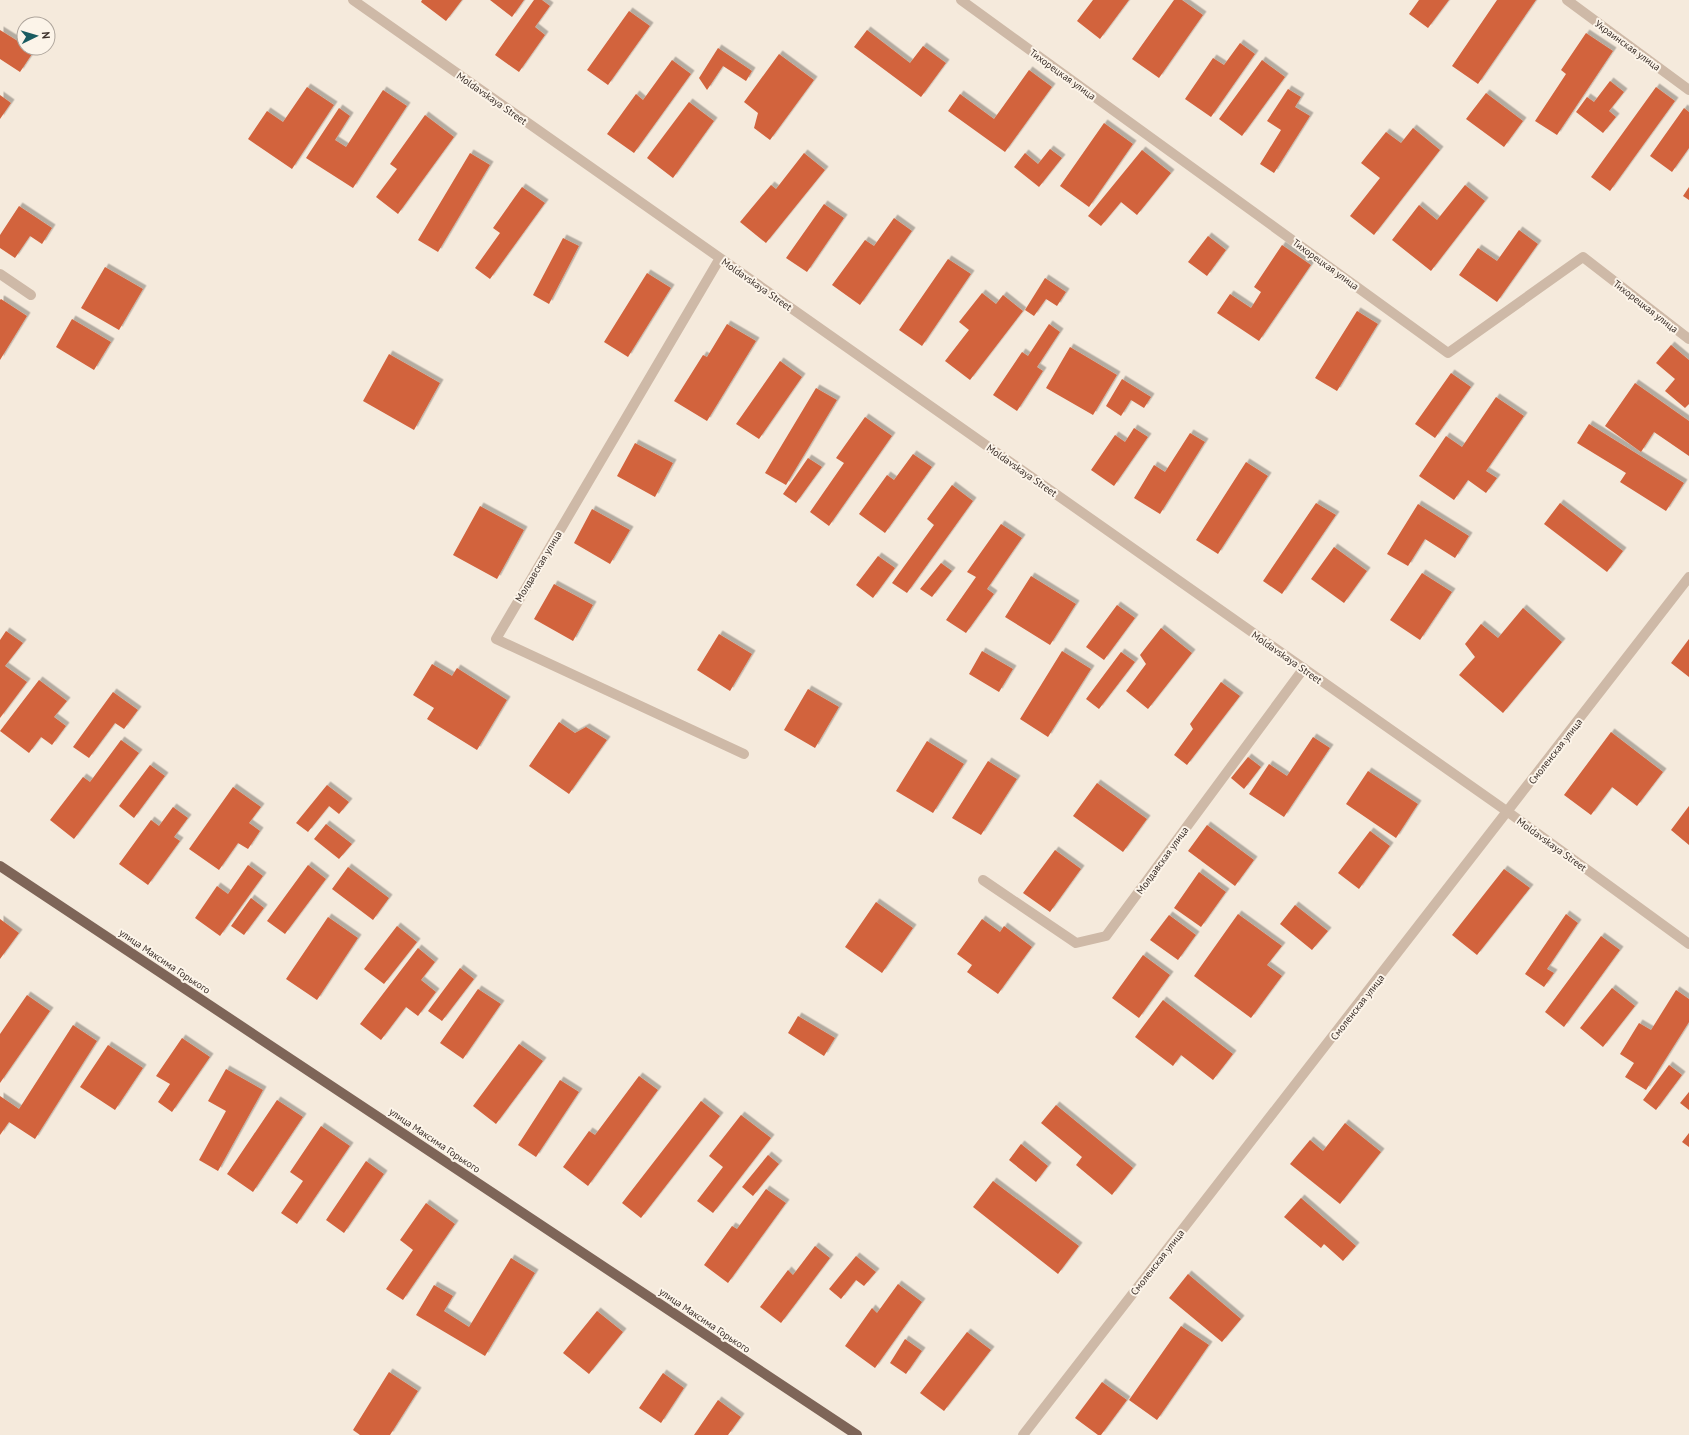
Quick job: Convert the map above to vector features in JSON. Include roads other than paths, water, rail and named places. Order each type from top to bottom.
[{"type":"main road","name":"улица Максима Горького","points":[[0,866],[857,1435]]},
{"type":"street","name":"Moldavskaya Street","points":[[353,0],[1508,812],[1689,944]]},
{"type":"street","name":"Тихорецкая улица","points":[[961,0],[1448,353],[1583,257],[1689,339]]},
{"type":"street","name":"Украинская улица","points":[[1567,0],[1689,90]]},
{"type":"street","name":"Молдавская улица","points":[[720,258],[496,639],[744,754]]},
{"type":"street","points":[[0,274],[31,295]]},
{"type":"street","name":"Смоленская улица","points":[[1023,1435],[1689,578]]},
{"type":"street","name":"Молдавская улица","points":[[983,880],[1076,943],[1106,936],[1304,668]]}]
